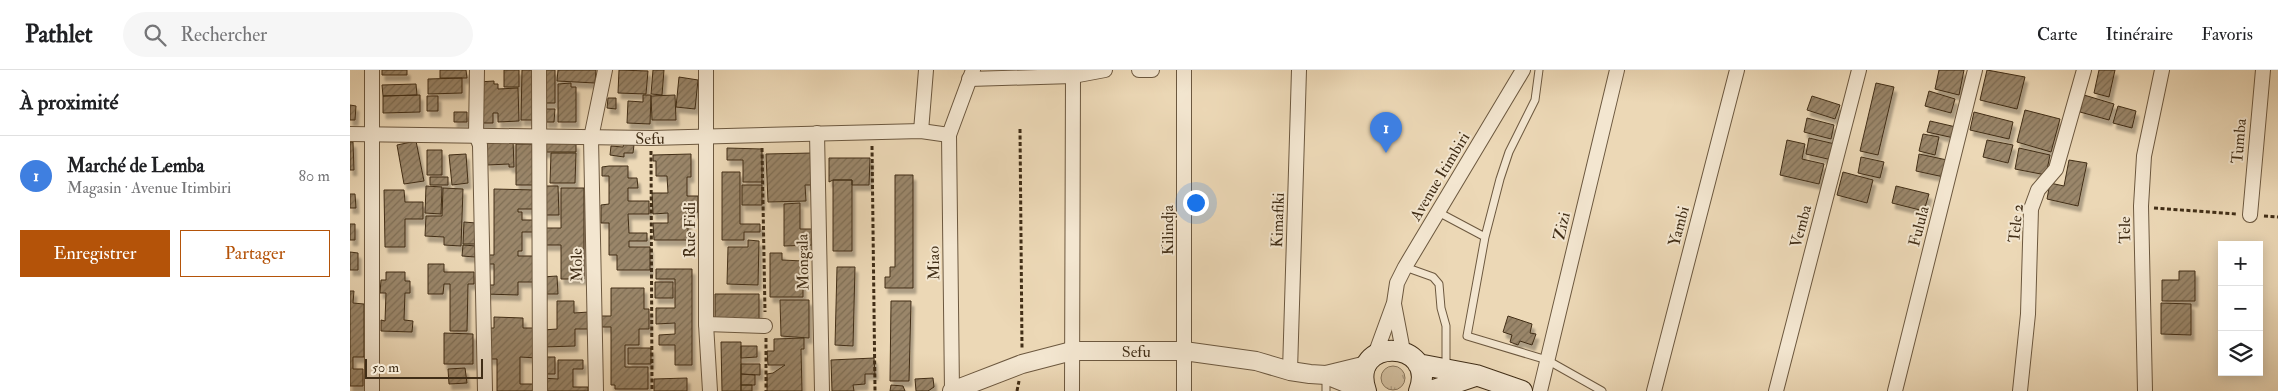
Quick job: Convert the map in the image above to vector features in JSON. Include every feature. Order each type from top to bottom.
[{"type":"main road","points":[[1366,391],[1364,381],[1371,360],[1386,350],[1446,369],[1476,375],[1522,391]]},
{"type":"main road","points":[[1410,358],[1421,375],[1418,391]]},
{"type":"main road","points":[[1432,391],[1476,375]]},
{"type":"street","points":[[372,70],[372,391]]},
{"type":"street","points":[[477,70],[476,135],[480,145],[486,391]]},
{"type":"street","points":[[539,70],[540,391]]},
{"type":"street","name":"Mole","points":[[596,391],[591,138],[605,70]]},
{"type":"street","name":"Rue Fidi","points":[[706,70],[708,136],[706,324],[710,391]]},
{"type":"street","points":[[921,131],[926,70]]},
{"type":"street","points":[[949,135],[971,74],[1073,76],[1105,70]]},
{"type":"street","points":[[1138,70],[1152,70]]},
{"type":"street","name":"Kilindja","points":[[1184,70],[1184,391]]},
{"type":"street","name":"Kimafiki","points":[[1290,371],[1299,70]]},
{"type":"street","name":"Avenue Itimbiri","points":[[1371,360],[1394,303],[1398,283],[1405,267],[1523,70]]},
{"type":"street","name":"Zizi","points":[[1540,391],[1617,70]]},
{"type":"street","name":"Yambi","points":[[1654,391],[1737,70]]},
{"type":"street","name":"Vemba","points":[[1776,391],[1859,70]]},
{"type":"street","name":"Fulula","points":[[1895,391],[1975,70]]},
{"type":"street","name":"Tele 2","points":[[2020,391],[2028,314],[2031,209],[2038,190],[2056,169],[2084,70]]},
{"type":"street","name":"Tele","points":[[2145,391],[2141,206],[2144,156],[2162,70]]},
{"type":"street","name":"Tumba","points":[[2250,215],[2263,70]]},
{"type":"street","points":[[1072,391],[1073,76]]},
{"type":"street","name":"Sefu","points":[[350,134],[372,136],[476,135],[651,138],[921,131],[949,135]]},
{"type":"street","name":"Mongala","points":[[817,133],[822,391]]},
{"type":"street","name":"Miao","points":[[949,135],[952,391]]},
{"type":"street","points":[[1394,303],[1410,358]]},
{"type":"street","points":[[706,324],[765,326]]},
{"type":"street","name":"Sefu","points":[[952,391],[1022,364],[1072,351],[1184,351],[1256,361],[1326,383]]},
{"type":"street","points":[[1326,383],[1371,360]]},
{"type":"street","points":[[1326,383],[1366,391]]},
{"type":"lane","points":[[1540,70],[1535,100],[1509,152],[1485,237],[1467,336],[1547,360],[1602,391]]},
{"type":"lane","points":[[1438,212],[1485,237]]},
{"type":"lane","points":[[1405,267],[1433,277],[1439,284],[1441,308],[1446,326],[1446,369]]},
{"type":"path","points":[[1017,391],[1022,364],[1020,129]]},
{"type":"path","points":[[872,132],[875,391]]},
{"type":"path","points":[[762,135],[766,391]]},
{"type":"path","points":[[651,138],[652,391]]},
{"type":"path","points":[[2141,206],[2278,217]]},
{"type":"green space","points":[[1393,366],[1402,369],[1405,378],[1402,387],[1393,390],[1384,387],[1381,378],[1384,369]]},
{"type":"building","points":[[382,70],[407,70],[407,75],[382,75]]},
{"type":"building","points":[[440,70],[466,70],[467,78],[440,78]]},
{"type":"building","points":[[504,70],[519,70],[519,87],[504,87]]},
{"type":"building","points":[[522,70],[538,70],[537,120],[521,120]]},
{"type":"building","points":[[540,70],[555,70],[555,103],[540,103]]},
{"type":"building","points":[[558,70],[596,70],[595,83],[557,81]]},
{"type":"building","points":[[619,70],[648,71],[646,94],[618,93]]},
{"type":"building","points":[[653,70],[664,70],[662,95],[651,94]]},
{"type":"building","points":[[1939,70],[1964,70],[1959,95],[1935,89]]},
{"type":"building","points":[[1987,70],[2025,77],[2017,109],[1980,100]]},
{"type":"building","points":[[2099,70],[2115,70],[2109,97],[2094,93]]},
{"type":"building","points":[[679,77],[698,80],[695,109],[676,107]]},
{"type":"building","points":[[462,78],[462,93],[428,94],[428,79]]},
{"type":"building","points":[[494,81],[494,84],[498,84],[498,89],[518,88],[519,121],[498,122],[498,113],[493,113],[493,123],[480,123],[478,82]]},
{"type":"building","points":[[571,83],[571,87],[576,87],[576,122],[558,122],[558,84]]},
{"type":"building","points":[[1876,83],[1894,87],[1878,155],[1860,151]]},
{"type":"building","points":[[416,84],[417,95],[383,96],[382,85]]},
{"type":"building","points":[[1929,91],[1955,99],[1951,113],[1925,106]]},
{"type":"building","points":[[420,95],[420,112],[383,113],[383,96]]},
{"type":"building","points":[[643,95],[651,95],[650,124],[627,123],[628,101],[643,102]]},
{"type":"building","points":[[675,95],[676,120],[652,120],[651,96]]},
{"type":"building","points":[[2084,95],[2114,104],[2109,120],[2080,112]]},
{"type":"building","points":[[427,96],[438,96],[438,111],[427,111]]},
{"type":"building","points":[[1812,96],[1840,105],[1835,119],[1807,110]]},
{"type":"building","points":[[608,98],[616,98],[616,109],[607,108]]},
{"type":"building","points":[[350,105],[356,106],[355,120],[350,120]]},
{"type":"building","points":[[2118,106],[2136,111],[2132,128],[2113,123]]},
{"type":"building","points":[[545,109],[555,109],[554,122],[545,122]]},
{"type":"building","points":[[2025,110],[2060,119],[2051,152],[2017,142]]},
{"type":"building","points":[[454,112],[467,112],[467,122],[454,122]]},
{"type":"building","points":[[1974,112],[2013,122],[2009,139],[1970,130]]},
{"type":"building","points":[[1807,118],[1834,125],[1831,139],[1804,132]]},
{"type":"building","points":[[1930,121],[1956,127],[1954,138],[1927,132]]},
{"type":"building","points":[[1923,134],[1939,137],[1935,155],[1919,151]]},
{"type":"building","points":[[1809,138],[1835,144],[1832,160],[1806,154]]},
{"type":"building","points":[[486,140],[513,140],[514,167],[509,167],[509,164],[487,165]]},
{"type":"building","points":[[1787,140],[1805,144],[1802,159],[1824,164],[1819,184],[1780,175]]},
{"type":"building","points":[[1987,140],[2013,145],[2008,163],[1983,157]]},
{"type":"building","points":[[416,141],[424,181],[404,184],[397,145]]},
{"type":"building","points":[[350,142],[353,142],[354,170],[350,170]]},
{"type":"building","points":[[540,143],[576,143],[576,152],[540,152]]},
{"type":"building","points":[[516,144],[535,144],[535,185],[516,185]]},
{"type":"building","points":[[624,144],[634,145],[633,153],[624,153],[624,157],[610,155],[611,146],[623,147]]},
{"type":"building","points":[[727,148],[762,149],[762,182],[743,182],[743,160],[727,160]]},
{"type":"building","points":[[2019,148],[2050,155],[2046,175],[2015,169]]},
{"type":"building","points":[[427,150],[442,150],[442,175],[427,175]]},
{"type":"building","points":[[551,153],[576,153],[575,183],[550,183]]},
{"type":"building","points":[[812,153],[813,185],[805,185],[806,201],[768,202],[766,154]]},
{"type":"building","points":[[466,154],[468,183],[452,185],[449,155]]},
{"type":"building","points":[[691,154],[691,177],[687,177],[687,196],[698,196],[698,212],[688,213],[688,240],[654,240],[653,223],[668,223],[668,213],[653,214],[652,193],[668,193],[667,176],[656,176],[656,161],[653,161],[653,155]]},
{"type":"building","points":[[1919,154],[1947,160],[1944,177],[1916,171]]},
{"type":"building","points":[[1861,157],[1884,162],[1880,178],[1858,173]]},
{"type":"building","points":[[829,158],[870,158],[869,185],[852,185],[852,180],[833,180],[829,182]]},
{"type":"building","points":[[2069,160],[2087,163],[2078,206],[2047,199],[2050,183],[2064,186]]},
{"type":"building","points":[[628,166],[628,178],[637,178],[638,188],[628,188],[628,201],[649,201],[649,214],[628,214],[629,233],[647,233],[647,241],[629,241],[629,247],[650,247],[650,270],[617,270],[617,255],[609,255],[609,223],[601,223],[601,205],[609,204],[609,176],[602,176],[602,167]]},
{"type":"building","points":[[722,172],[740,172],[740,224],[760,224],[760,232],[744,232],[744,240],[722,240]]},
{"type":"building","points":[[1843,172],[1873,180],[1867,203],[1837,195]]},
{"type":"building","points":[[895,175],[913,175],[913,288],[885,288],[885,277],[890,277],[890,267],[895,267]]},
{"type":"building","points":[[430,177],[448,177],[448,185],[430,185]]},
{"type":"building","points":[[833,180],[852,180],[852,251],[833,251]]},
{"type":"building","points":[[742,185],[762,185],[762,205],[742,205]]},
{"type":"building","points":[[426,186],[442,187],[441,214],[425,213]]},
{"type":"building","points":[[540,186],[558,186],[559,215],[541,215]]},
{"type":"building","points":[[1896,186],[1929,194],[1924,211],[1892,203]]},
{"type":"building","points":[[443,188],[463,189],[461,246],[444,245],[444,237],[425,236],[426,216],[442,216]]},
{"type":"building","points":[[561,188],[584,188],[584,279],[561,279],[561,245],[544,245],[544,228],[561,228]]},
{"type":"building","points":[[494,189],[536,190],[536,209],[518,209],[518,212],[522,212],[522,220],[536,220],[536,232],[522,232],[522,251],[518,251],[518,256],[535,256],[535,282],[518,282],[518,295],[485,294],[485,285],[494,285],[494,264],[485,264],[485,255],[494,255]]},
{"type":"building","points":[[384,190],[404,190],[405,202],[423,202],[423,219],[405,219],[405,247],[385,247]]},
{"type":"building","points":[[350,194],[355,194],[356,208],[350,208]]},
{"type":"building","points":[[800,203],[800,229],[812,229],[812,245],[784,246],[784,204]]},
{"type":"building","points":[[464,222],[476,223],[475,244],[463,244]]},
{"type":"building","points":[[350,224],[355,224],[355,240],[350,240]]},
{"type":"building","points":[[748,240],[759,241],[758,285],[727,284],[728,247],[748,247]]},
{"type":"building","points":[[463,245],[476,246],[475,257],[462,256]]},
{"type":"building","points":[[350,252],[358,253],[358,270],[350,270]]},
{"type":"building","points":[[770,253],[782,253],[782,260],[803,261],[803,297],[770,297]]},
{"type":"building","points":[[428,264],[444,264],[444,272],[474,272],[474,284],[468,284],[467,331],[450,331],[450,284],[444,284],[443,294],[428,294]]},
{"type":"building","points":[[837,267],[855,267],[853,346],[835,345]]},
{"type":"building","points":[[656,269],[692,269],[692,365],[675,365],[675,345],[659,345],[659,335],[675,334],[675,323],[656,324],[656,308],[675,308],[675,279],[656,279]]},
{"type":"building","points":[[2179,271],[2195,271],[2195,301],[2162,301],[2162,280],[2179,280]]},
{"type":"building","points":[[386,272],[405,272],[405,281],[410,281],[410,293],[405,293],[404,320],[413,321],[412,332],[381,331],[381,320],[385,321],[386,293],[380,293],[381,280],[386,280]]},
{"type":"building","points":[[557,276],[558,294],[542,294],[542,277]]},
{"type":"building","points":[[655,282],[673,282],[673,298],[655,298]]},
{"type":"building","points":[[611,288],[644,288],[644,309],[649,309],[649,329],[639,329],[639,345],[625,345],[625,367],[648,367],[648,389],[615,389],[615,385],[611,385],[611,327],[601,327],[601,316],[611,316]]},
{"type":"building","points":[[350,291],[354,291],[353,303],[364,304],[364,357],[353,357],[353,369],[363,369],[363,386],[350,386]]},
{"type":"building","points":[[715,294],[759,294],[759,321],[715,320]]},
{"type":"building","points":[[780,300],[809,300],[809,338],[781,336]]},
{"type":"building","points":[[557,301],[574,301],[574,313],[589,312],[589,329],[575,329],[575,346],[543,347],[543,330],[557,329]]},
{"type":"building","points":[[891,301],[911,301],[909,381],[890,381]]},
{"type":"building","points":[[2161,303],[2191,304],[2191,335],[2161,334]]},
{"type":"building","points":[[1508,316],[1532,324],[1530,333],[1536,334],[1532,345],[1520,341],[1518,345],[1510,342],[1512,335],[1503,332]]},
{"type":"building","points":[[494,317],[523,318],[523,328],[537,328],[537,358],[520,357],[520,384],[537,384],[536,391],[497,391],[497,359],[488,359],[487,328],[494,328]]},
{"type":"building","points":[[444,333],[473,334],[473,364],[444,364]]},
{"type":"building","points":[[804,338],[804,349],[801,349],[802,391],[767,391],[767,374],[773,373],[785,365],[768,365],[767,351],[774,351],[774,339]]},
{"type":"building","points":[[721,342],[741,342],[741,391],[722,391]]},
{"type":"building","points":[[741,346],[757,346],[757,357],[741,358]]},
{"type":"building","points":[[628,348],[651,348],[651,364],[628,364]]},
{"type":"building","points":[[542,357],[555,357],[555,374],[542,374]]},
{"type":"building","points":[[874,358],[875,374],[865,374],[865,384],[853,385],[854,391],[832,391],[831,360]]},
{"type":"building","points":[[558,360],[583,360],[583,369],[573,369],[573,387],[588,387],[588,391],[541,391],[541,378],[558,379]]},
{"type":"building","points":[[741,364],[760,364],[760,375],[741,374]]},
{"type":"building","points":[[465,368],[467,383],[449,384],[448,369]]},
{"type":"building","points":[[741,374],[755,375],[755,385],[741,385]]},
{"type":"building","points":[[687,378],[687,391],[654,391],[654,379]]},
{"type":"building","points":[[933,378],[934,387],[928,391],[916,391],[915,379]]},
{"type":"building","points":[[741,385],[752,385],[752,391],[741,391]]},
{"type":"building","points":[[891,385],[903,386],[905,391],[890,391]]},
{"type":"place","name":"Marché de Lemba","points":[[1386,153]]}]
